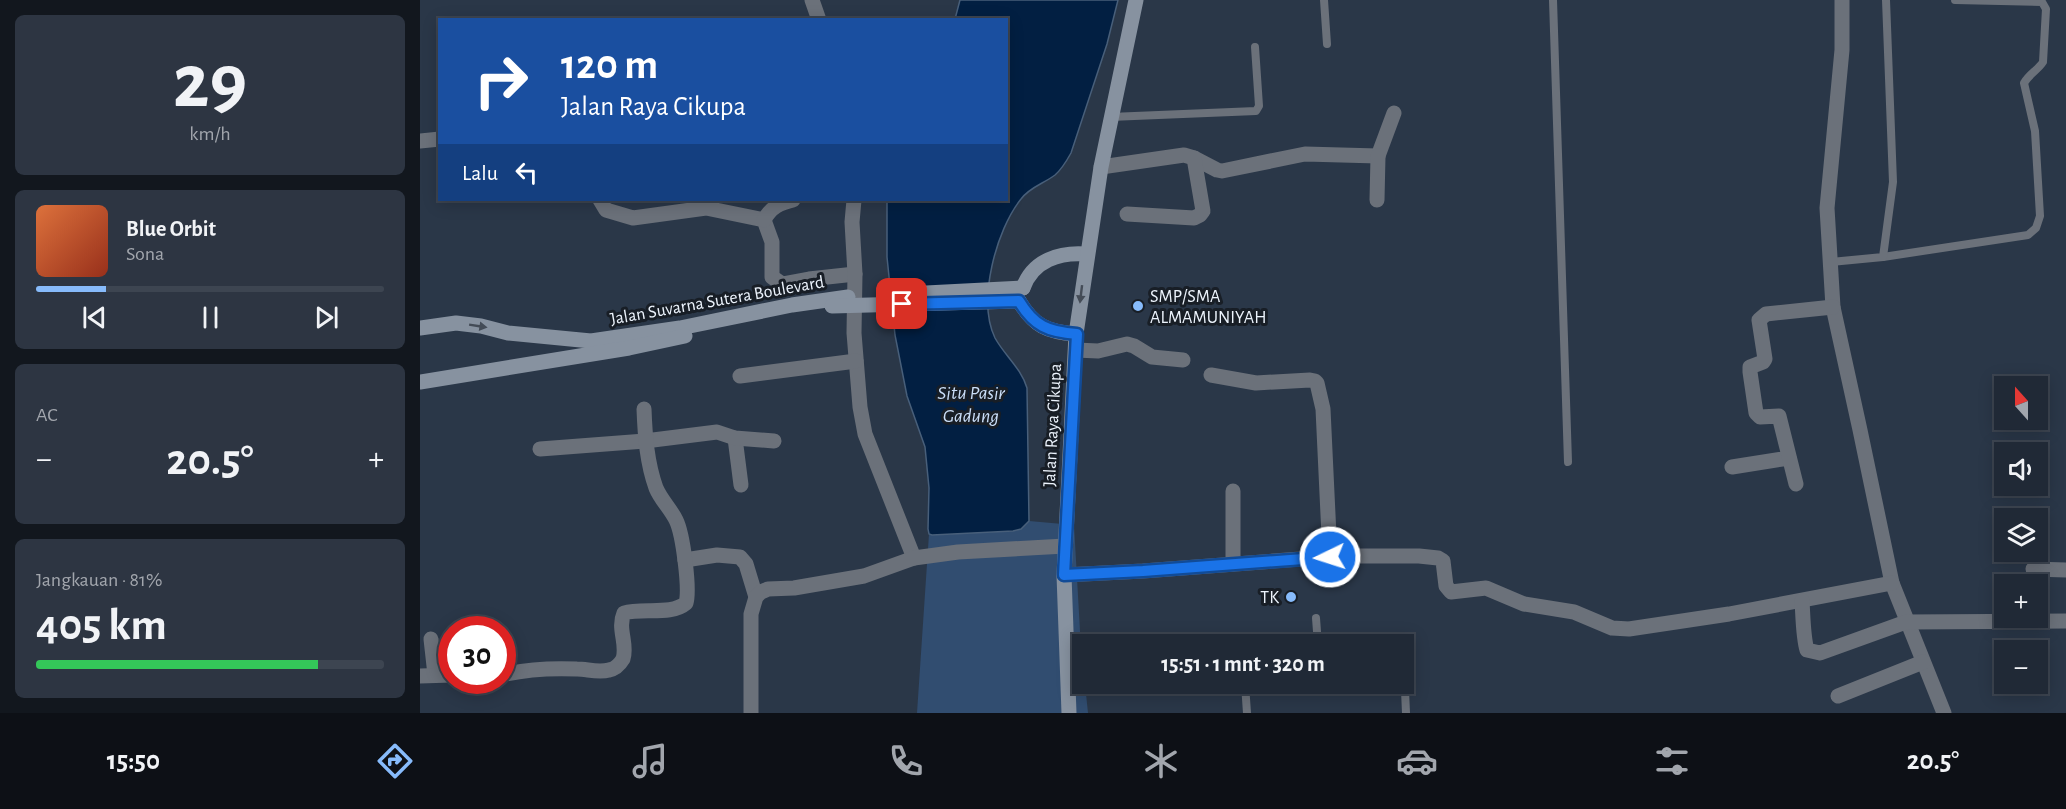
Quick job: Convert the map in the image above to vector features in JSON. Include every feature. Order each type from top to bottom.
[{"type":"street","points":[[812,0],[818,18]]},
{"type":"street","name":"Jalan Raya Cikupa","points":[[1069,713],[1064,575],[1077,334],[1086,254],[1101,167],[1136,0]]},
{"type":"street","points":[[1842,0],[1842,50],[1827,208],[1833,307],[1892,583],[1944,713]]},
{"type":"street","points":[[1377,200],[1378,156],[1394,112]]},
{"type":"street","points":[[420,141],[438,139]]},
{"type":"street","points":[[1101,167],[1184,155],[1222,171],[1305,154],[1378,156]]},
{"type":"street","points":[[1127,214],[1194,218],[1200,215],[1203,211],[1194,158]]},
{"type":"street","points":[[601,201],[606,210],[633,218],[706,208],[764,220]]},
{"type":"street","points":[[764,220],[772,209],[790,201]]},
{"type":"street","points":[[854,201],[852,222],[855,274],[854,333],[865,434],[914,558]]},
{"type":"street","points":[[764,220],[772,242],[772,277],[775,281],[782,284],[855,274]]},
{"type":"street","points":[[1077,334],[1062,333],[1037,324],[1028,316],[1021,294],[1027,279],[1040,265],[1056,256],[1071,253],[1086,254]]},
{"type":"street","points":[[420,382],[578,357],[832,306],[1021,294]]},
{"type":"street","name":"Jalan Suvarna Sutera Boulevard","points":[[420,328],[456,323],[508,333],[591,341],[680,328],[792,305],[848,297],[1021,294]]},
{"type":"street","points":[[1796,484],[1779,416],[1760,417],[1756,413],[1750,367],[1765,359],[1759,320],[1766,314],[1833,307]]},
{"type":"street","points":[[1076,350],[1098,351],[1127,344],[1152,357],[1183,360]]},
{"type":"street","points":[[740,376],[856,362]]},
{"type":"street","points":[[1211,375],[1256,383],[1310,380],[1317,383],[1323,409],[1330,557]]},
{"type":"street","points":[[516,673],[559,669],[610,670],[618,666],[622,660],[624,650],[621,625],[624,613],[668,609],[684,606],[686,603],[685,560],[677,523],[659,494],[645,441],[644,409]]},
{"type":"street","points":[[540,449],[645,441],[717,432],[735,438],[774,441]]},
{"type":"street","points":[[735,438],[741,485]]},
{"type":"street","points":[[1732,467],[1789,458]]},
{"type":"street","points":[[1233,491],[1233,564]]},
{"type":"street","points":[[756,597],[768,590],[804,587],[864,576],[914,558],[958,552],[1065,546]]},
{"type":"street","points":[[685,560],[717,555],[740,557],[746,564],[756,597],[750,628],[751,713]]},
{"type":"street","points":[[1064,575],[1330,557],[1419,556],[1438,558],[1443,561],[1446,586],[1451,592],[1486,588],[1524,604],[1574,612],[1620,629],[1729,614],[1892,583]]},
{"type":"street","points":[[2033,569],[2066,570]]},
{"type":"street","points":[[1802,601],[1805,625],[1804,642],[1807,650],[1820,653],[1906,622],[2066,621]]},
{"type":"street","points":[[427,676],[431,639]]},
{"type":"street","points":[[1838,696],[1923,662]]},
{"type":"lane","points":[[1324,0],[1327,44]]},
{"type":"lane","points":[[1553,0],[1568,462]]},
{"type":"lane","points":[[1883,258],[1893,182],[1886,0]]},
{"type":"lane","points":[[1831,262],[1883,258],[2028,234],[2036,228],[2040,216],[2035,131],[2024,83],[2043,62],[2046,9],[2042,2],[2036,1],[1955,0]]},
{"type":"lane","points":[[1110,117],[1256,111],[1259,106],[1255,47]]},
{"type":"lane","points":[[1316,618],[1317,634]]},
{"type":"lane","points":[[1066,651],[1072,651]]},
{"type":"lane","points":[[1246,694],[1247,713]]},
{"type":"lane","points":[[1405,694],[1406,713]]},
{"type":"shaded area","points":[[1029,521],[1074,525],[1080,634],[1072,634],[1072,694],[1086,694],[1088,713],[917,713],[929,534],[1021,529]]},
{"type":"water","name":"Situ Pasir Gadung","points":[[960,0],[1118,0],[1107,44],[1071,153],[1055,175],[1021,199],[1004,229],[992,266],[988,305],[990,323],[995,338],[1021,374],[1027,388],[1029,521],[1021,529],[1013,531],[932,535],[929,534],[928,529],[929,488],[925,447],[907,396],[895,335],[887,257],[887,201],[1008,201],[1008,18],[955,18]]},
{"type":"place","name":"SMP/SMA ALMAMUNIYAH","points":[[1138,306]]},
{"type":"place","name":"TK","points":[[1291,597]]},
{"type":"route","points":[[902,304],[1019,301],[1028,316],[1037,324],[1062,333],[1077,334],[1064,575],[1330,557]]}]
